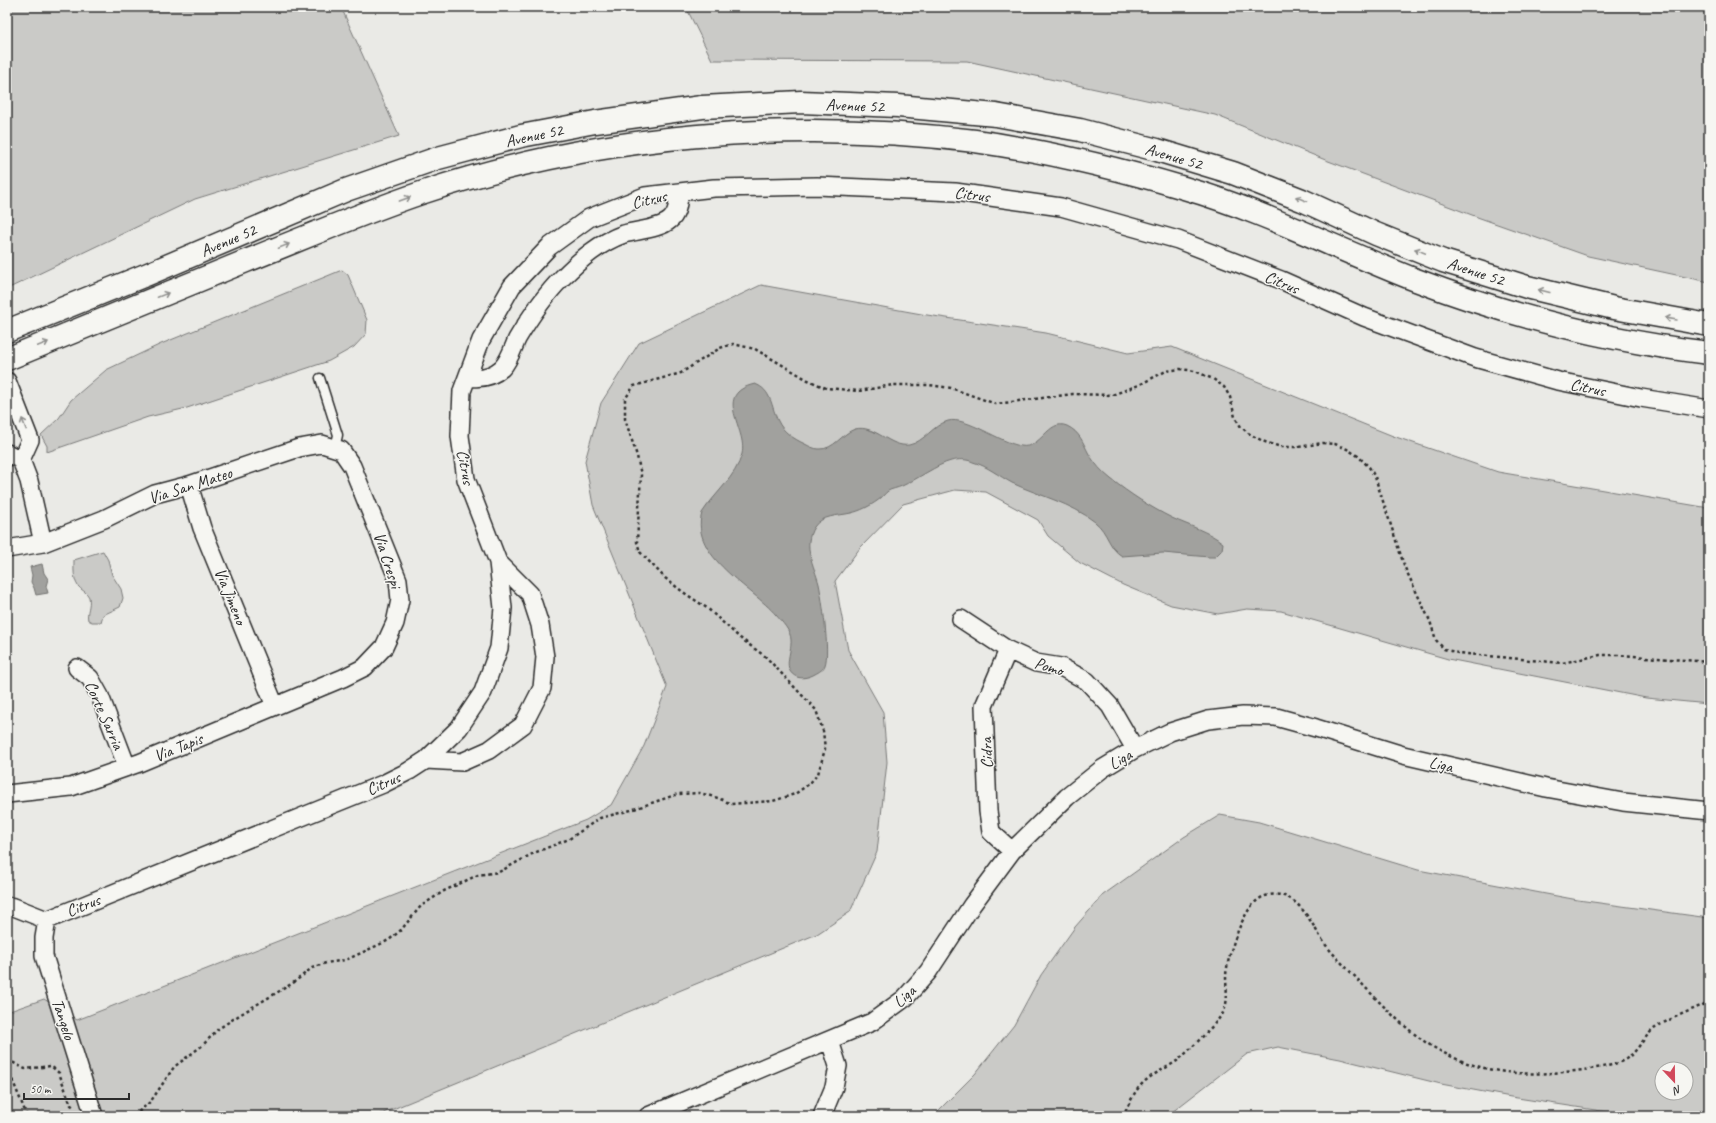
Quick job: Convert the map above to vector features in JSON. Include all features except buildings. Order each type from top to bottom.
[{"type":"main road","name":"Avenue 52","points":[[7,331],[346,190],[453,154],[521,136],[595,122],[702,108],[801,102],[898,106],[996,115],[1080,130],[1157,150],[1233,173],[1302,200],[1376,234],[1443,261],[1527,287],[1614,308],[1709,325]]},
{"type":"main road","name":"Avenue 52","points":[[7,359],[362,214],[424,192],[498,171],[565,155],[656,141],[743,133],[829,131],[902,134],[976,142],[1049,153],[1121,171],[1242,206],[1405,275],[1487,305],[1540,321],[1601,335],[1669,348],[1709,353]]},
{"type":"main road","points":[[7,342],[47,325],[75,304]]},
{"type":"street","name":"Citrus","points":[[47,920],[383,784],[409,771],[426,760],[459,728],[486,685],[499,648],[503,608],[498,562],[466,479],[460,436],[462,391],[481,340],[512,286],[549,246],[589,218],[645,196],[714,188],[817,186],[955,192],[1062,207],[1178,240],[1281,280],[1364,317],[1475,358],[1558,381],[1641,398],[1709,409]]},
{"type":"street","points":[[468,377],[479,379],[502,368],[518,338],[540,304],[565,275],[584,257],[605,242],[623,235],[663,225],[672,219],[676,211],[680,192]]},
{"type":"street","points":[[7,381],[30,440],[14,456],[29,481],[43,543]]},
{"type":"street","name":"Via San Mateo","points":[[7,549],[43,543],[104,519],[155,494],[189,485],[299,448],[322,444],[338,449]]},
{"type":"street","name":"Via Crespi","points":[[338,449],[352,466],[398,580],[400,600],[395,623],[384,647],[365,667],[343,678]]},
{"type":"street","name":"Via Jimeno","points":[[189,485],[202,528],[275,706]]},
{"type":"street","points":[[426,760],[462,762],[489,750],[523,725],[542,688],[546,657],[540,625],[530,594],[498,562]]},
{"type":"street","name":"Pomo","points":[[961,619],[1008,650],[1036,663],[1061,667],[1087,681],[1110,706],[1135,750]]},
{"type":"street","name":"Cidra","points":[[1008,650],[984,706],[988,811],[991,832],[1012,851]]},
{"type":"street","name":"Corte Sarria","points":[[77,668],[90,678],[98,691],[127,767]]},
{"type":"street","name":"Via Tapis","points":[[7,794],[71,787],[127,767],[343,678]]},
{"type":"street","name":"Liga","points":[[648,1116],[830,1041],[872,1022],[905,998],[928,972],[972,905],[1012,851],[1068,797],[1102,769],[1135,750],[1170,732],[1208,720],[1244,716],[1276,717],[1403,755],[1546,788],[1623,802],[1709,811]]},
{"type":"street","points":[[7,906],[14,907],[47,920]]},
{"type":"street","name":"Tangelo","points":[[47,920],[44,938],[44,956],[94,1114]]},
{"type":"street","points":[[822,1116],[834,1087],[838,1066],[830,1041]]},
{"type":"lane","points":[[320,378],[338,435],[338,449]]},
{"type":"path","points":[[134,1116],[151,1101],[174,1067],[204,1045],[218,1029],[293,983],[312,968],[326,963],[346,960],[388,940],[401,930],[421,906],[444,891],[478,875],[499,872],[534,853],[569,839],[600,818],[631,810],[678,794],[700,793],[718,798],[731,804],[773,801],[794,794],[809,784],[818,774],[825,749],[823,731],[816,710],[766,657],[740,638],[707,608],[665,578],[640,552],[637,542],[641,475],[637,456],[625,419],[625,399],[634,386],[681,373],[720,348],[733,344],[755,349],[808,380],[826,388],[859,391],[893,385],[929,385],[950,388],[996,404],[1073,394],[1112,395],[1140,385],[1166,371],[1180,369],[1195,371],[1213,379],[1224,387],[1230,397],[1235,417],[1240,427],[1250,435],[1281,447],[1298,447],[1323,443],[1335,444],[1347,449],[1369,467],[1375,476],[1405,568],[1430,621],[1436,640],[1444,649],[1458,653],[1562,663],[1600,655],[1620,655],[1709,662]]},
{"type":"path","points":[[1122,1116],[1140,1086],[1148,1078],[1178,1060],[1224,1012],[1226,975],[1229,959],[1244,917],[1257,900],[1265,896],[1277,894],[1290,898],[1300,907],[1328,948],[1380,1003],[1405,1026],[1432,1046],[1460,1060],[1482,1068],[1517,1074],[1552,1074],[1613,1064],[1634,1053],[1654,1028],[1709,1002]]},
{"type":"path","points":[[27,1116],[8,1069],[8,1065],[12,1062],[25,1069],[51,1066],[59,1072],[70,1105],[79,1110],[94,1114],[121,1116]]},
{"type":"shaded area","points":[[7,7],[341,7],[399,136],[195,199],[7,289]]},
{"type":"shaded area","points":[[686,7],[1709,7],[1709,282],[1588,256],[1480,218],[1323,159],[1215,115],[967,61],[712,60]]},
{"type":"shaded area","points":[[342,270],[348,275],[367,320],[366,334],[354,347],[329,361],[187,408],[148,417],[47,452],[47,446],[41,435],[59,418],[71,400],[106,370],[161,344]]},
{"type":"shaded area","points":[[761,285],[927,315],[1046,333],[1128,353],[1172,347],[1393,436],[1498,472],[1709,508],[1709,704],[1646,698],[1448,659],[1281,611],[1247,609],[1218,614],[1171,605],[1123,585],[1080,563],[1048,536],[1038,520],[986,492],[955,490],[903,504],[860,548],[835,581],[848,650],[883,712],[887,762],[877,852],[850,912],[817,934],[376,1116],[7,1116],[7,1012],[44,999],[77,1020],[586,820],[611,805],[644,746],[667,687],[593,505],[585,461],[601,403],[639,343]]},
{"type":"shaded area","points":[[755,384],[765,390],[780,425],[786,432],[797,440],[817,449],[829,447],[850,431],[862,428],[876,433],[895,443],[909,445],[919,441],[943,423],[955,421],[964,422],[1013,444],[1028,446],[1055,426],[1067,426],[1075,431],[1094,461],[1111,479],[1156,509],[1217,539],[1223,543],[1222,550],[1215,557],[1163,553],[1122,556],[1114,549],[1099,526],[1086,515],[1055,500],[1012,483],[971,461],[951,461],[940,465],[902,486],[888,491],[879,500],[865,508],[851,513],[826,518],[817,523],[814,527],[809,541],[809,548],[822,601],[827,649],[826,658],[824,666],[820,671],[808,677],[797,677],[792,674],[788,666],[791,645],[790,633],[766,605],[726,570],[714,557],[705,543],[701,529],[702,513],[730,478],[742,454],[742,444],[734,413],[733,404],[735,396],[742,389]]},
{"type":"shaded area","points":[[103,551],[108,560],[112,575],[121,589],[123,598],[120,607],[103,615],[101,622],[92,622],[88,620],[89,597],[78,586],[75,580],[74,560]]},
{"type":"shaded area","points":[[42,564],[44,573],[48,579],[46,586],[48,593],[36,595],[31,582],[32,575],[30,567]]},
{"type":"shaded area","points":[[1220,815],[1259,822],[1418,870],[1578,900],[1709,918],[1709,1116],[1634,1116],[1511,1097],[1441,1084],[1340,1059],[1278,1047],[1247,1054],[1167,1116],[936,1116],[937,1112],[975,1074],[1014,1025],[1041,975],[1075,927],[1103,895],[1184,837]]}]
